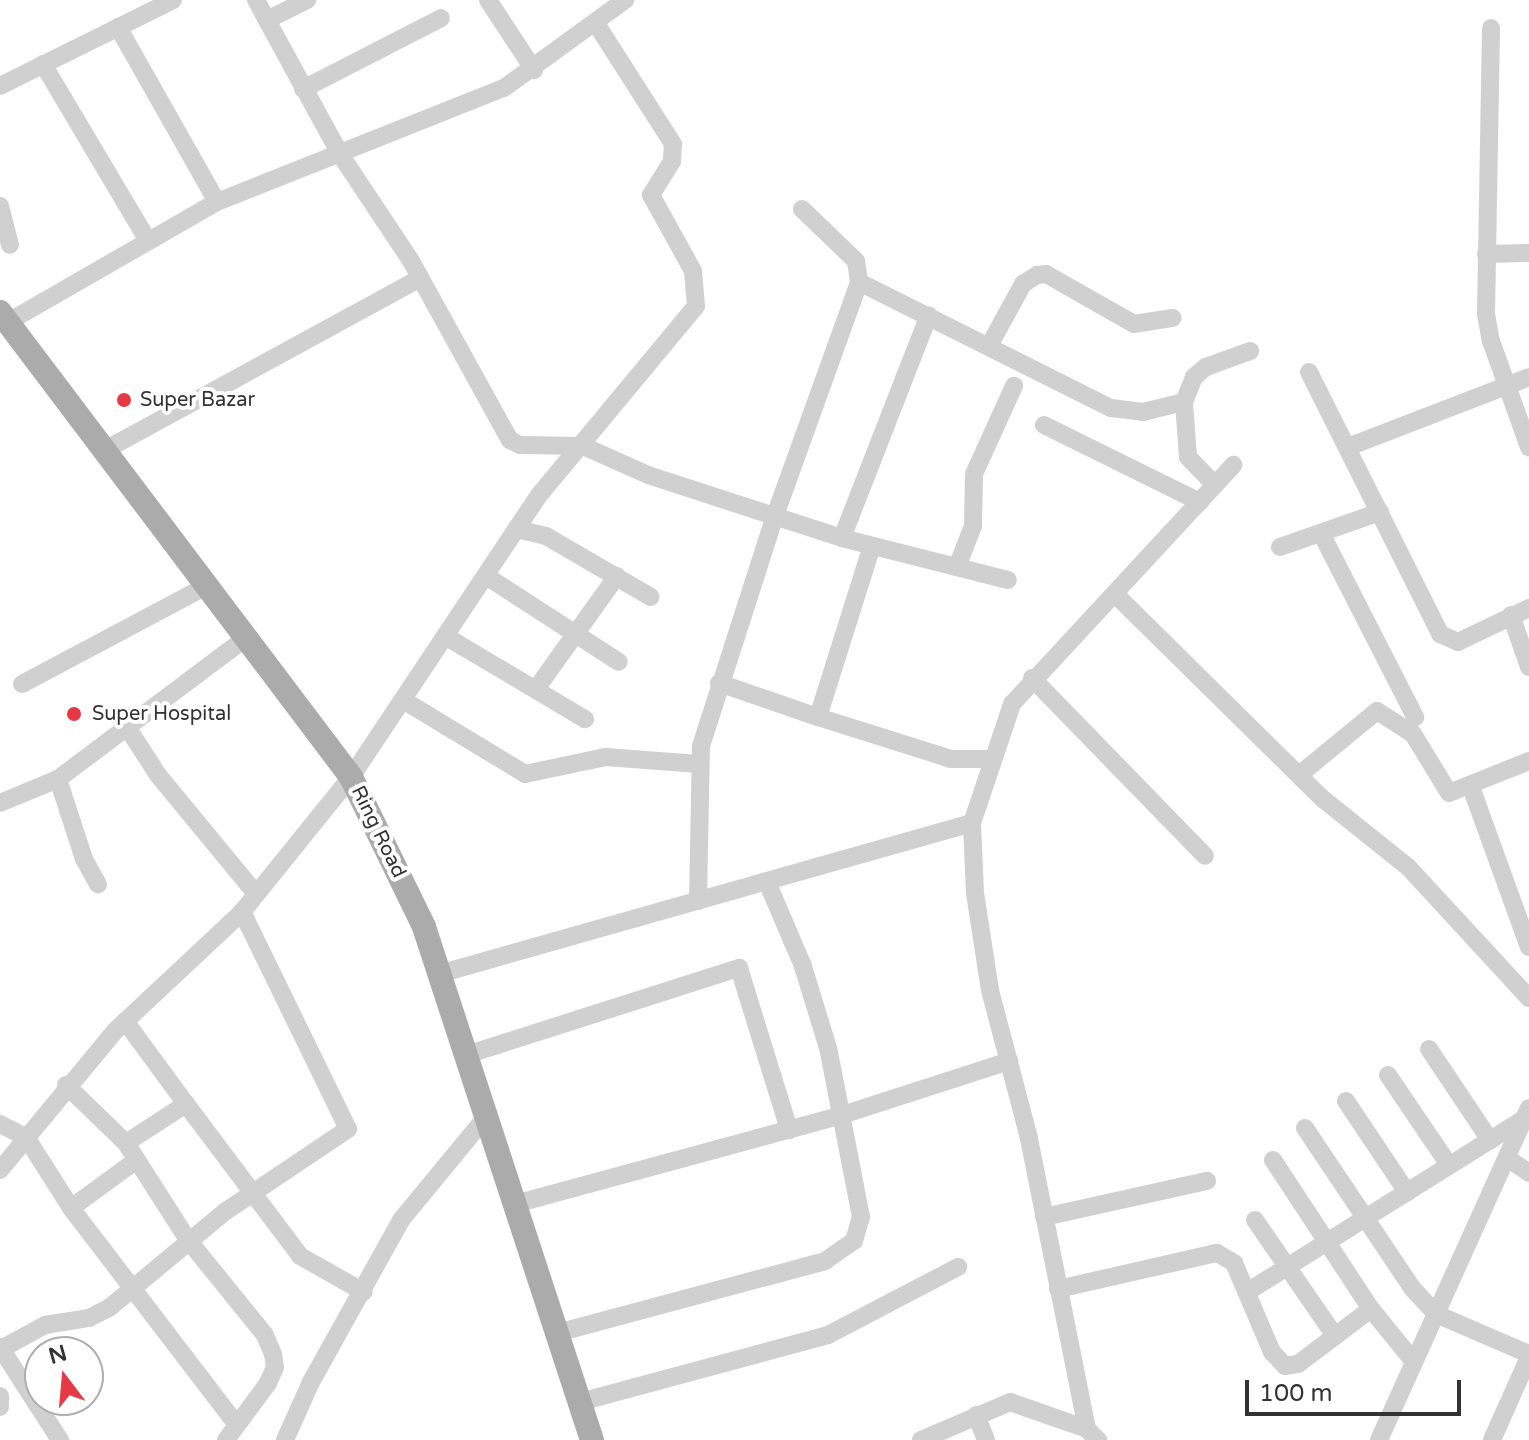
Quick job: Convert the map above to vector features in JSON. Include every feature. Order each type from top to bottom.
[{"type":"main road","name":"Ring Road","points":[[4,317],[105,450],[152,519],[208,585],[220,609],[247,637],[351,777],[424,927],[592,1440]]},
{"type":"street","points":[[256,0],[340,154],[420,278],[510,440],[520,445],[583,446],[648,475],[776,513],[842,538],[1008,580]]},
{"type":"street","points":[[267,20],[307,0]]},
{"type":"street","points":[[489,0],[534,70]]},
{"type":"street","points":[[4,317],[217,202],[504,88],[597,25],[625,0]]},
{"type":"street","points":[[0,86],[171,1]]},
{"type":"street","points":[[303,89],[441,18]]},
{"type":"street","points":[[0,1170],[66,1085],[125,1021],[242,912],[351,777],[516,529],[698,300],[693,271],[651,195],[672,161],[673,144],[597,25]]},
{"type":"street","points":[[118,27],[217,202]]},
{"type":"street","points":[[1491,28],[1486,314],[1529,447]]},
{"type":"street","points":[[43,64],[148,241]]},
{"type":"street","points":[[0,206],[10,245]]},
{"type":"street","points":[[698,901],[699,764],[719,683],[859,282],[856,261],[802,209]]},
{"type":"street","points":[[1486,254],[1529,253]]},
{"type":"street","points":[[989,346],[1023,284],[1037,275],[1046,274],[1134,324],[1173,318]]},
{"type":"street","points":[[105,450],[420,278]]},
{"type":"street","points":[[859,282],[1111,408],[1143,412],[1184,402]]},
{"type":"street","points":[[842,538],[929,315]]},
{"type":"street","points":[[1215,485],[1188,457],[1184,402],[1194,377],[1206,367],[1250,351]]},
{"type":"street","points":[[1309,372],[1447,641],[1466,639],[1520,611],[1529,667]]},
{"type":"street","points":[[1348,447],[1506,383],[1529,377]]},
{"type":"street","points":[[957,567],[973,526],[974,474],[1014,386]]},
{"type":"street","points":[[1044,425],[1200,502]]},
{"type":"street","points":[[1092,1434],[1009,1061],[990,990],[975,893],[972,823],[1012,704],[1032,678],[1116,595],[1233,465]]},
{"type":"street","points":[[1280,547],[1380,512]]},
{"type":"street","points":[[516,529],[546,536],[651,597]]},
{"type":"street","points":[[1321,533],[1415,717]]},
{"type":"street","points":[[818,717],[872,546]]},
{"type":"street","points":[[486,576],[619,662]]},
{"type":"street","points":[[536,689],[578,635],[617,576]]},
{"type":"street","points":[[22,684],[208,585]]},
{"type":"street","points":[[1116,595],[1299,775],[1409,868],[1529,998]]},
{"type":"street","points":[[445,636],[585,719]]},
{"type":"street","points":[[0,803],[58,779],[247,637]]},
{"type":"street","points":[[1032,678],[1205,856]]},
{"type":"street","points":[[719,683],[951,759],[992,759]]},
{"type":"street","points":[[403,700],[525,774],[606,757],[699,764]]},
{"type":"street","points":[[1299,775],[1377,711],[1413,734],[1449,793],[1471,787],[1529,761]]},
{"type":"street","points":[[127,727],[158,775],[256,894]]},
{"type":"street","points":[[58,779],[84,859],[98,884]]},
{"type":"street","points":[[1471,787],[1529,947]]},
{"type":"street","points":[[439,974],[972,823]]},
{"type":"street","points":[[557,1333],[825,1261],[854,1241],[861,1217],[828,1048],[803,966],[767,882]]},
{"type":"street","points":[[60,1440],[1,1348],[45,1325],[89,1318],[132,1292],[188,1240],[348,1129],[242,912]]},
{"type":"street","points":[[466,1055],[739,968],[789,1130]]},
{"type":"street","points":[[125,1021],[163,1066],[186,1104],[300,1256],[364,1292]]},
{"type":"street","points":[[1429,1049],[1490,1140]]},
{"type":"street","points":[[515,1204],[839,1116],[1009,1061]]},
{"type":"street","points":[[1388,1075],[1449,1165]]},
{"type":"street","points":[[0,1124],[26,1137],[71,1208],[232,1432],[268,1383],[275,1367],[265,1335],[188,1240],[134,1162],[126,1143],[66,1085]]},
{"type":"street","points":[[1346,1101],[1407,1192]]},
{"type":"street","points":[[126,1143],[186,1104]]},
{"type":"street","points":[[1247,1292],[1527,1114]]},
{"type":"street","points":[[1379,1440],[1527,1114]]},
{"type":"street","points":[[285,1440],[311,1382],[364,1292],[401,1220],[486,1117]]},
{"type":"street","points":[[1305,1128],[1367,1216],[1412,1288],[1436,1314],[1529,1356],[1492,1440]]},
{"type":"street","points":[[1507,1158],[1529,1173]]},
{"type":"street","points":[[1273,1160],[1371,1309],[1414,1362]]},
{"type":"street","points":[[71,1208],[134,1162]]},
{"type":"street","points":[[1044,1217],[1207,1181]]},
{"type":"street","points":[[1255,1220],[1284,1267],[1335,1336]]},
{"type":"street","points":[[1058,1289],[1217,1253],[1234,1263],[1272,1352],[1285,1366],[1298,1364],[1371,1309]]},
{"type":"street","points":[[580,1402],[828,1335],[958,1267]]},
{"type":"street","points":[[0,1396],[0,1407]]},
{"type":"street","points":[[922,1440],[1010,1402],[1092,1434]]},
{"type":"street","points":[[976,1415],[986,1440]]},
{"type":"place","name":"Super Bazar","points":[[124,400]]},
{"type":"place","name":"Super Hospital","points":[[74,714]]}]
